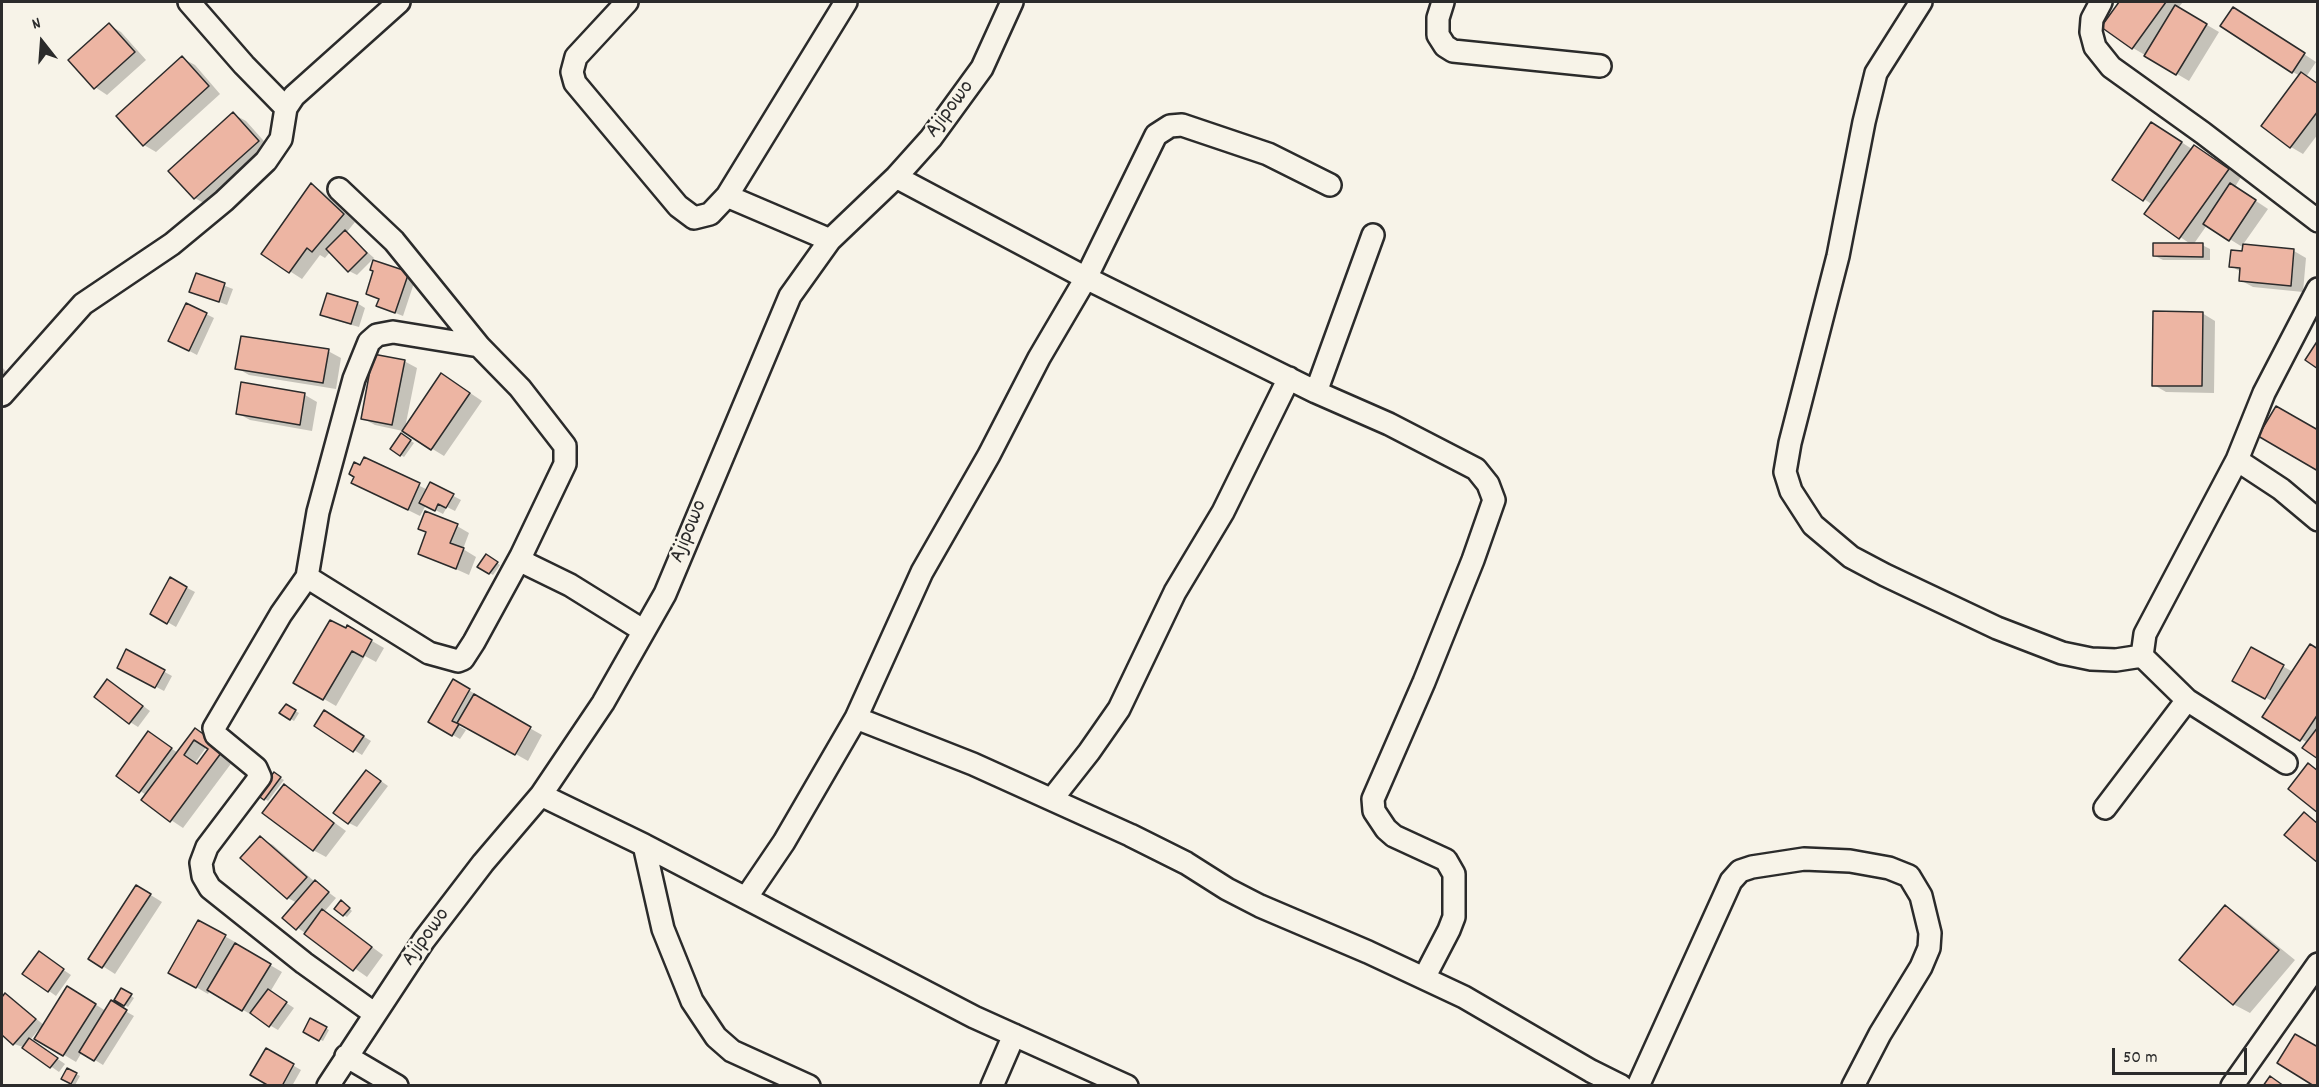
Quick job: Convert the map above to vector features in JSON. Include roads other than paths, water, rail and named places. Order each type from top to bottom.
[{"type":"street","points":[[189,2],[244,65],[286,108]]},
{"type":"street","points":[[2,395],[83,304],[172,244],[224,201],[266,161],[281,139],[286,108],[294,96],[399,2]]},
{"type":"street","points":[[627,2],[576,57],[572,72],[575,83],[678,206],[694,218],[710,214],[727,196],[846,2]]},
{"type":"street","points":[[1443,2],[1438,18],[1438,35],[1445,46],[1453,51],[1600,66]]},
{"type":"street","points":[[1921,2],[1876,73],[1838,256],[1785,472],[1791,491],[1813,525],[1851,557],[1997,628],[2062,653],[2091,659],[2116,660],[2142,656]]},
{"type":"street","points":[[2100,2],[2092,19],[2091,32],[2095,47],[2111,67],[2203,133],[2318,221]]},
{"type":"street","name":"Ajipowo","points":[[328,1086],[424,940],[483,863],[541,795],[603,703],[664,594],[790,296],[830,240],[896,177],[931,138],[982,68],[1005,4]]},
{"type":"street","points":[[746,898],[784,842],[856,718],[922,572],[989,455],[1039,358],[1086,278],[1156,135],[1170,126],[1182,125],[1268,154],[1330,185]]},
{"type":"street","points":[[896,177],[1086,278],[1316,392],[1389,424],[1476,470],[1488,484],[1494,500],[1473,560],[1424,682],[1373,799],[1374,811],[1386,829],[1394,836],[1446,860],[1452,867],[1454,917],[1424,978]]},
{"type":"street","points":[[307,577],[429,653],[458,661],[463,659],[521,556],[565,464],[565,446],[520,388],[479,346],[394,241],[339,189]]},
{"type":"street","points":[[727,196],[830,240]]},
{"type":"street","points":[[1316,392],[1373,235]]},
{"type":"street","points":[[2142,656],[2145,634],[2237,460],[2264,393],[2318,289]]},
{"type":"street","points":[[375,1014],[304,963],[210,888],[201,862],[207,847],[260,777],[256,768],[216,735],[214,728],[281,614],[307,577],[318,512],[354,379],[369,342],[377,335],[393,332],[479,346]]},
{"type":"street","points":[[1052,799],[1119,709],[1175,592],[1223,512],[1288,378]]},
{"type":"street","points":[[2237,460],[2281,489],[2318,520]]},
{"type":"street","points":[[521,556],[527,564],[570,585],[644,631]]},
{"type":"street","points":[[2142,656],[2187,700],[2286,763]]},
{"type":"street","points":[[2105,808],[2187,700]]},
{"type":"street","points":[[856,718],[973,764],[1176,858],[1260,906],[1368,952],[1464,997],[1621,1086]]},
{"type":"street","points":[[541,795],[644,845],[974,1017],[1127,1086]]},
{"type":"street","points":[[644,845],[663,929],[692,1001],[716,1037],[732,1051],[809,1086]]},
{"type":"street","points":[[1638,1086],[1731,881],[1740,871],[1752,867],[1804,859],[1850,861],[1889,868],[1909,876],[1921,896],[1930,933],[1929,948],[1921,967],[1880,1035],[1853,1086]]},
{"type":"street","points":[[2232,1086],[2318,964]]},
{"type":"street","points":[[992,1086],[1014,1035]]},
{"type":"street","points":[[346,1056],[397,1086]]}]
